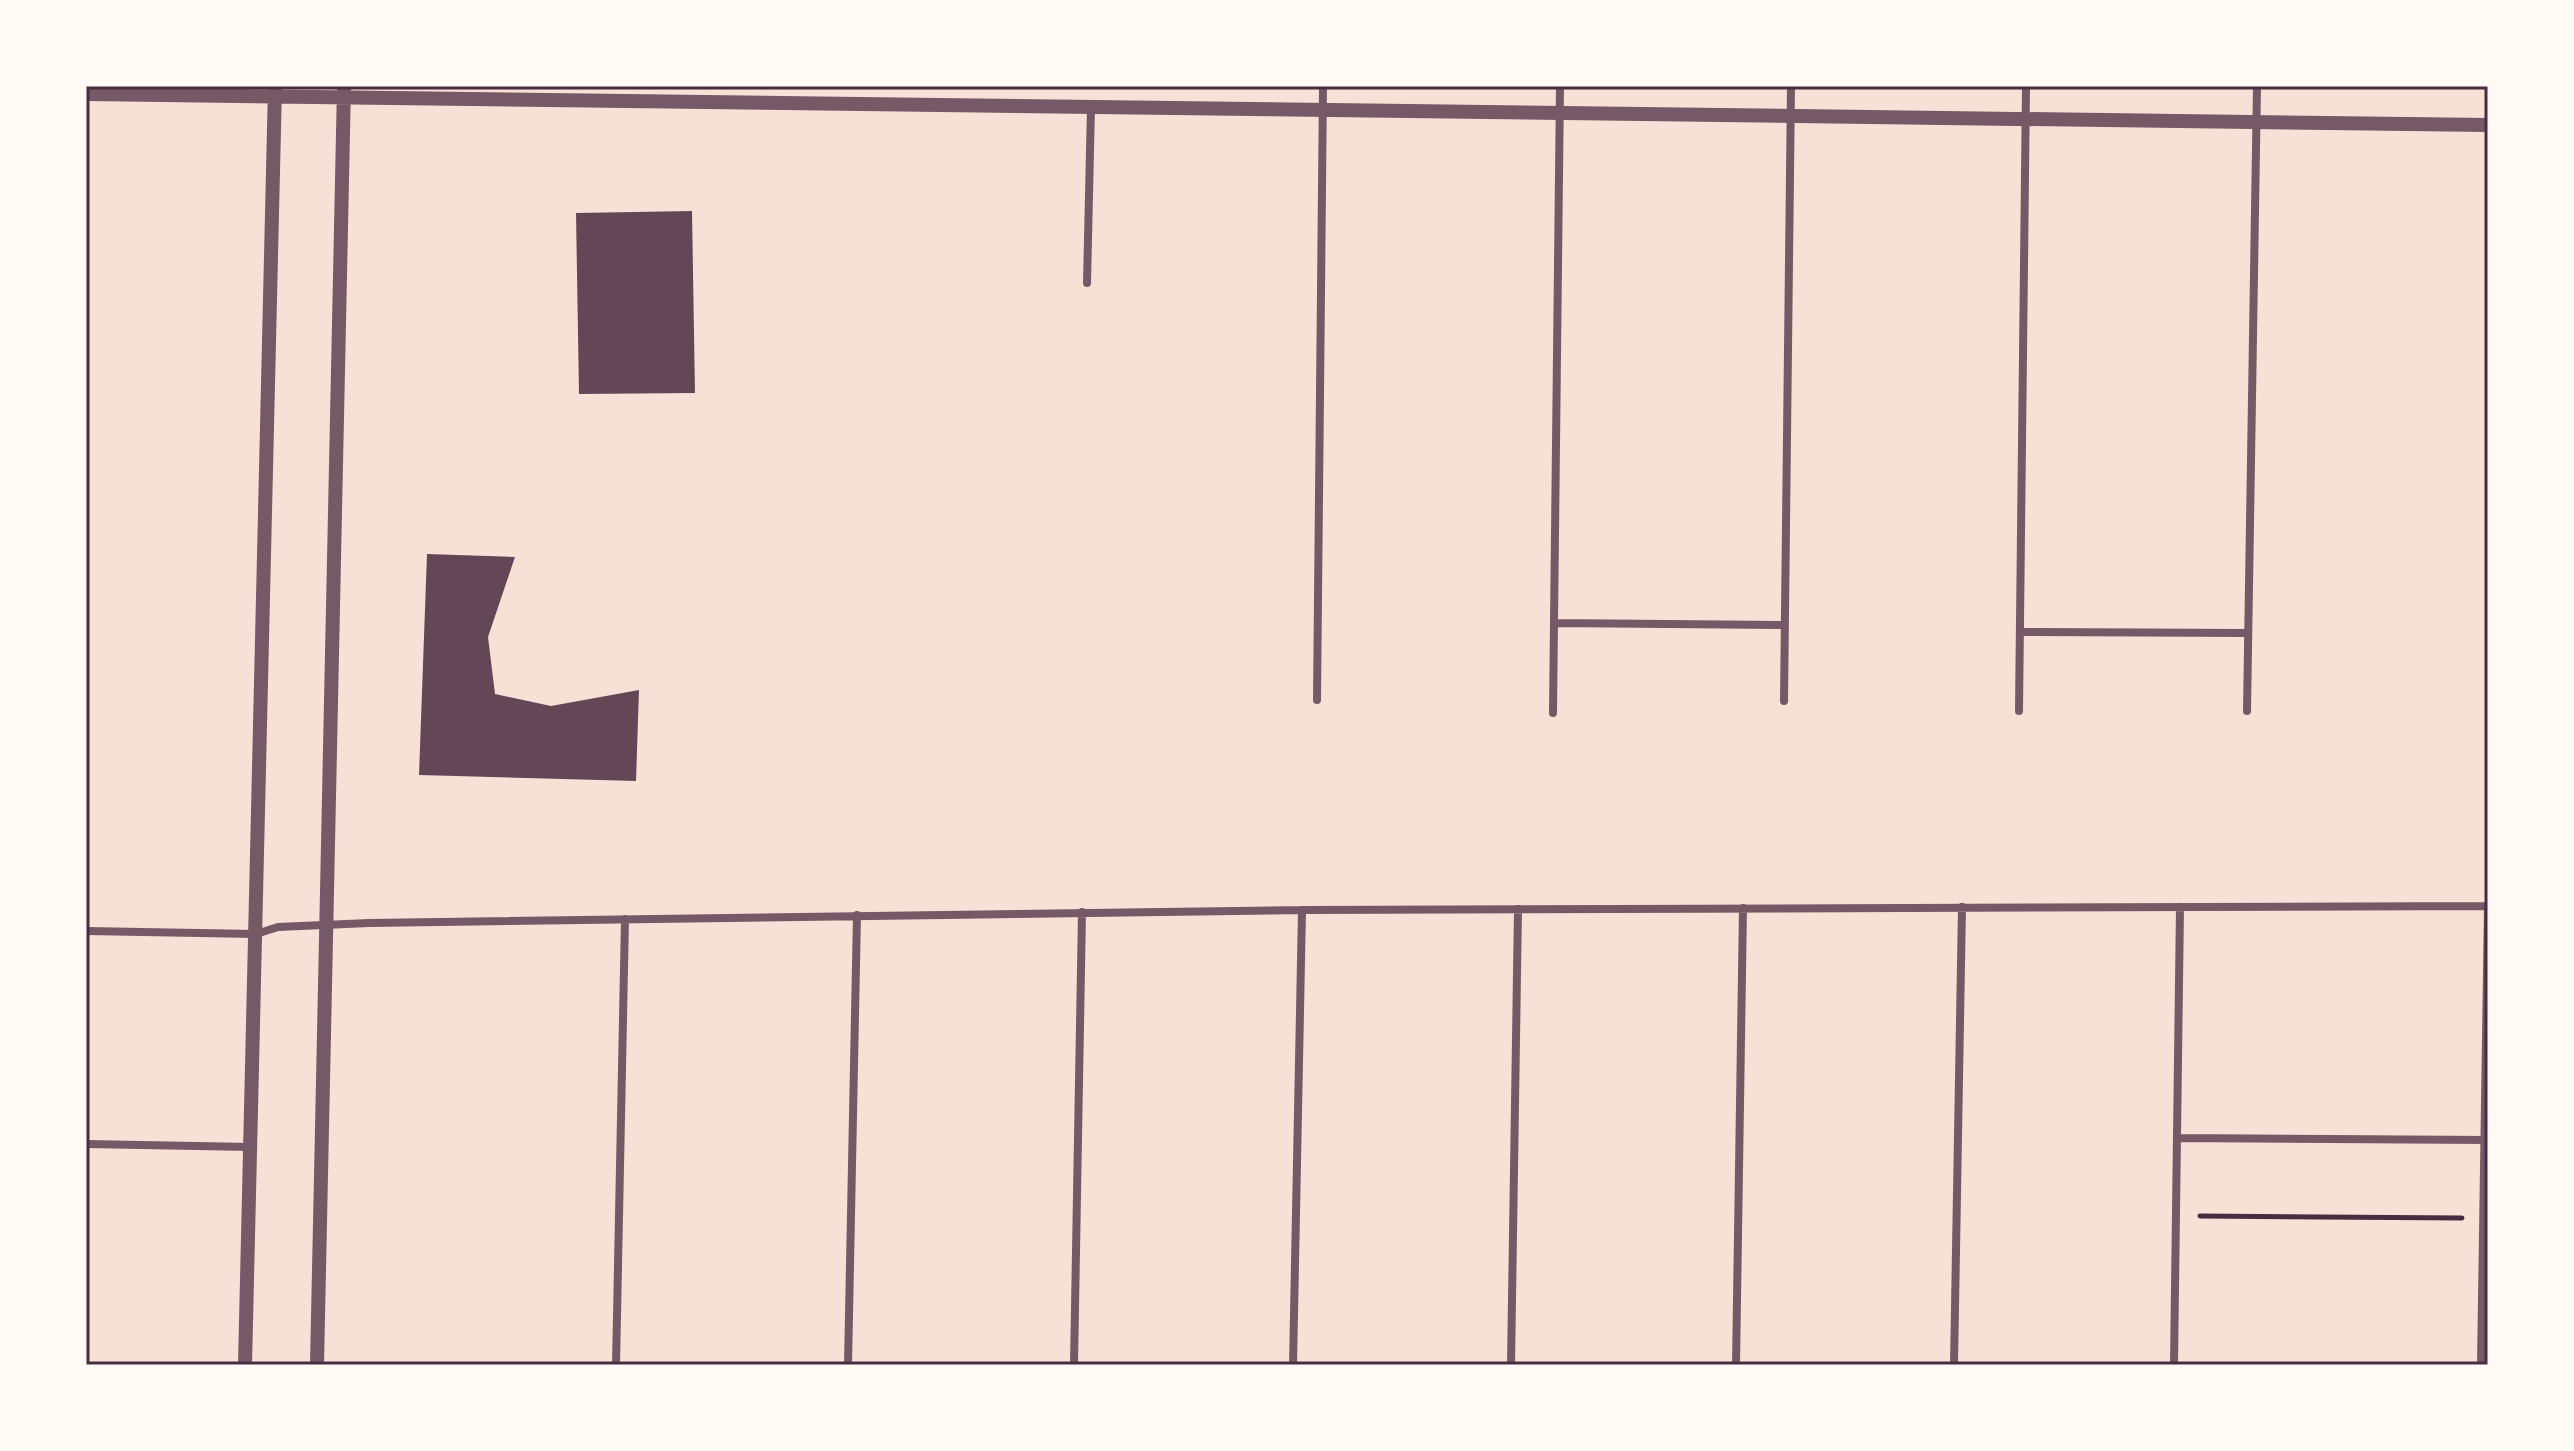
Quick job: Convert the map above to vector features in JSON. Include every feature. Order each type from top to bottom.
[{"type":"street","points":[[1317,700],[1323,86]]},
{"type":"street","points":[[1553,713],[1560,86]]},
{"type":"street","points":[[1784,701],[1791,86]]},
{"type":"street","points":[[2019,711],[2026,86]]},
{"type":"street","points":[[2247,711],[2257,86]]},
{"type":"street","points":[[86,94],[275,91],[1091,107],[2488,125]]},
{"type":"street","points":[[245,1365],[275,91]]},
{"type":"street","points":[[317,1365],[344,92]]},
{"type":"street","points":[[1087,283],[1091,107]]},
{"type":"street","points":[[1554,623],[1784,625]]},
{"type":"street","points":[[2020,632],[2248,633]]},
{"type":"street","points":[[86,931],[256,934],[278,927],[327,924],[1082,912],[2488,906],[2481,1365]]},
{"type":"street","points":[[1954,1365],[1962,907]]},
{"type":"street","points":[[2174,1365],[2180,907]]},
{"type":"street","points":[[1736,1365],[1743,908]]},
{"type":"street","points":[[1511,1365],[1518,909]]},
{"type":"street","points":[[1293,1365],[1302,910]]},
{"type":"street","points":[[1074,1365],[1082,912]]},
{"type":"street","points":[[848,1365],[857,915]]},
{"type":"street","points":[[616,1365],[625,919]]},
{"type":"street","points":[[2177,1138],[2486,1140]]},
{"type":"street","points":[[86,1144],[251,1147]]},
{"type":"path","points":[[2176,1215],[2483,1218]]},
{"type":"building","points":[[692,211],[695,393],[579,394],[576,213]]},
{"type":"building","points":[[427,554],[515,557],[488,637],[495,694],[551,706],[639,690],[636,781],[419,775]]}]
